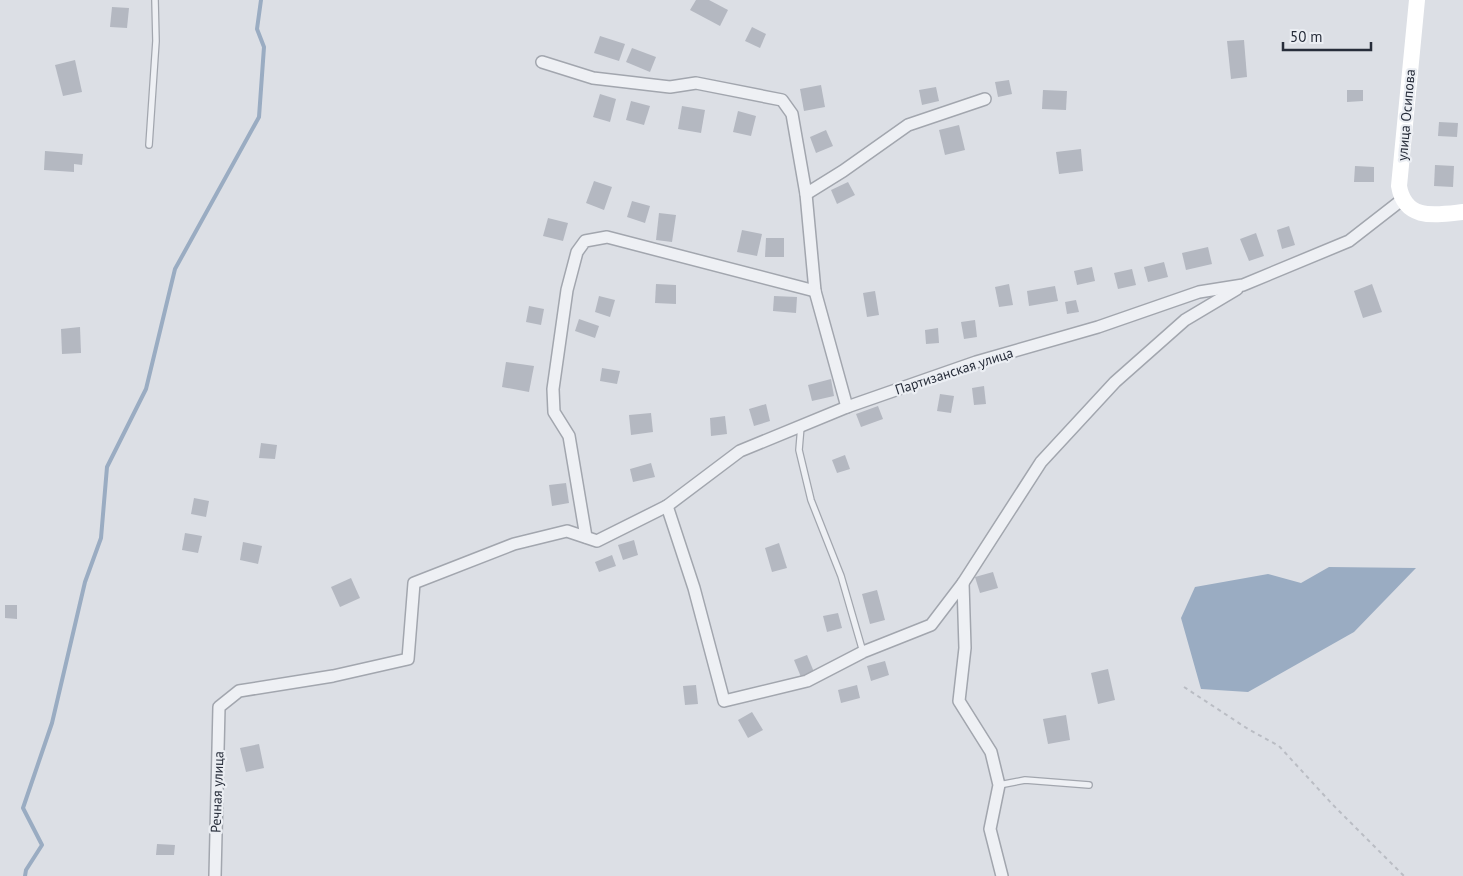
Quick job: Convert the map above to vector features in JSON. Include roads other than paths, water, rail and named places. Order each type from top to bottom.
[{"type":"main road","name":"улица Осипова","points":[[1403,199],[1399,186],[1417,0]]},
{"type":"main road","points":[[1403,199],[1407,207],[1415,212],[1433,214],[1463,212]]},
{"type":"street","points":[[542,62],[593,78],[670,87],[696,83],[782,100],[792,114],[806,194],[815,291],[848,407]]},
{"type":"street","points":[[806,194],[843,171],[908,125],[985,99]]},
{"type":"street","name":"Партизанская улица","points":[[219,707],[239,691],[332,676],[408,659],[414,583],[514,544],[568,531],[596,542],[667,506],[740,451],[848,407],[976,362],[1098,327],[1199,292],[1243,285],[1349,240],[1403,199]]},
{"type":"street","points":[[586,537],[569,436],[554,412],[553,389],[567,290],[577,252],[585,241],[607,237],[815,291]]},
{"type":"street","points":[[667,506],[694,588],[724,701],[806,681],[863,652],[931,625],[963,583],[1041,462],[1115,382],[1185,320],[1243,285]]},
{"type":"street","points":[[963,583],[965,648],[959,700],[991,752],[999,786],[990,829],[1002,876]]},
{"type":"street","name":"Речная улица","points":[[215,876],[219,707]]},
{"type":"lane","points":[[149,145],[156,41],[155,0]]},
{"type":"lane","points":[[801,426],[799,450],[811,500],[841,576],[863,652]]},
{"type":"lane","points":[[999,786],[1025,780],[1089,785]]},
{"type":"water","points":[[1329,567],[1416,568],[1354,632],[1248,692],[1201,689],[1181,618],[1195,587],[1268,574],[1301,583]]},
{"type":"waterway","points":[[25,876],[26,870],[42,845],[23,808],[52,723],[85,582],[101,538],[107,467],[146,389],[175,269],[259,117],[264,47],[257,29],[261,0]]}]
